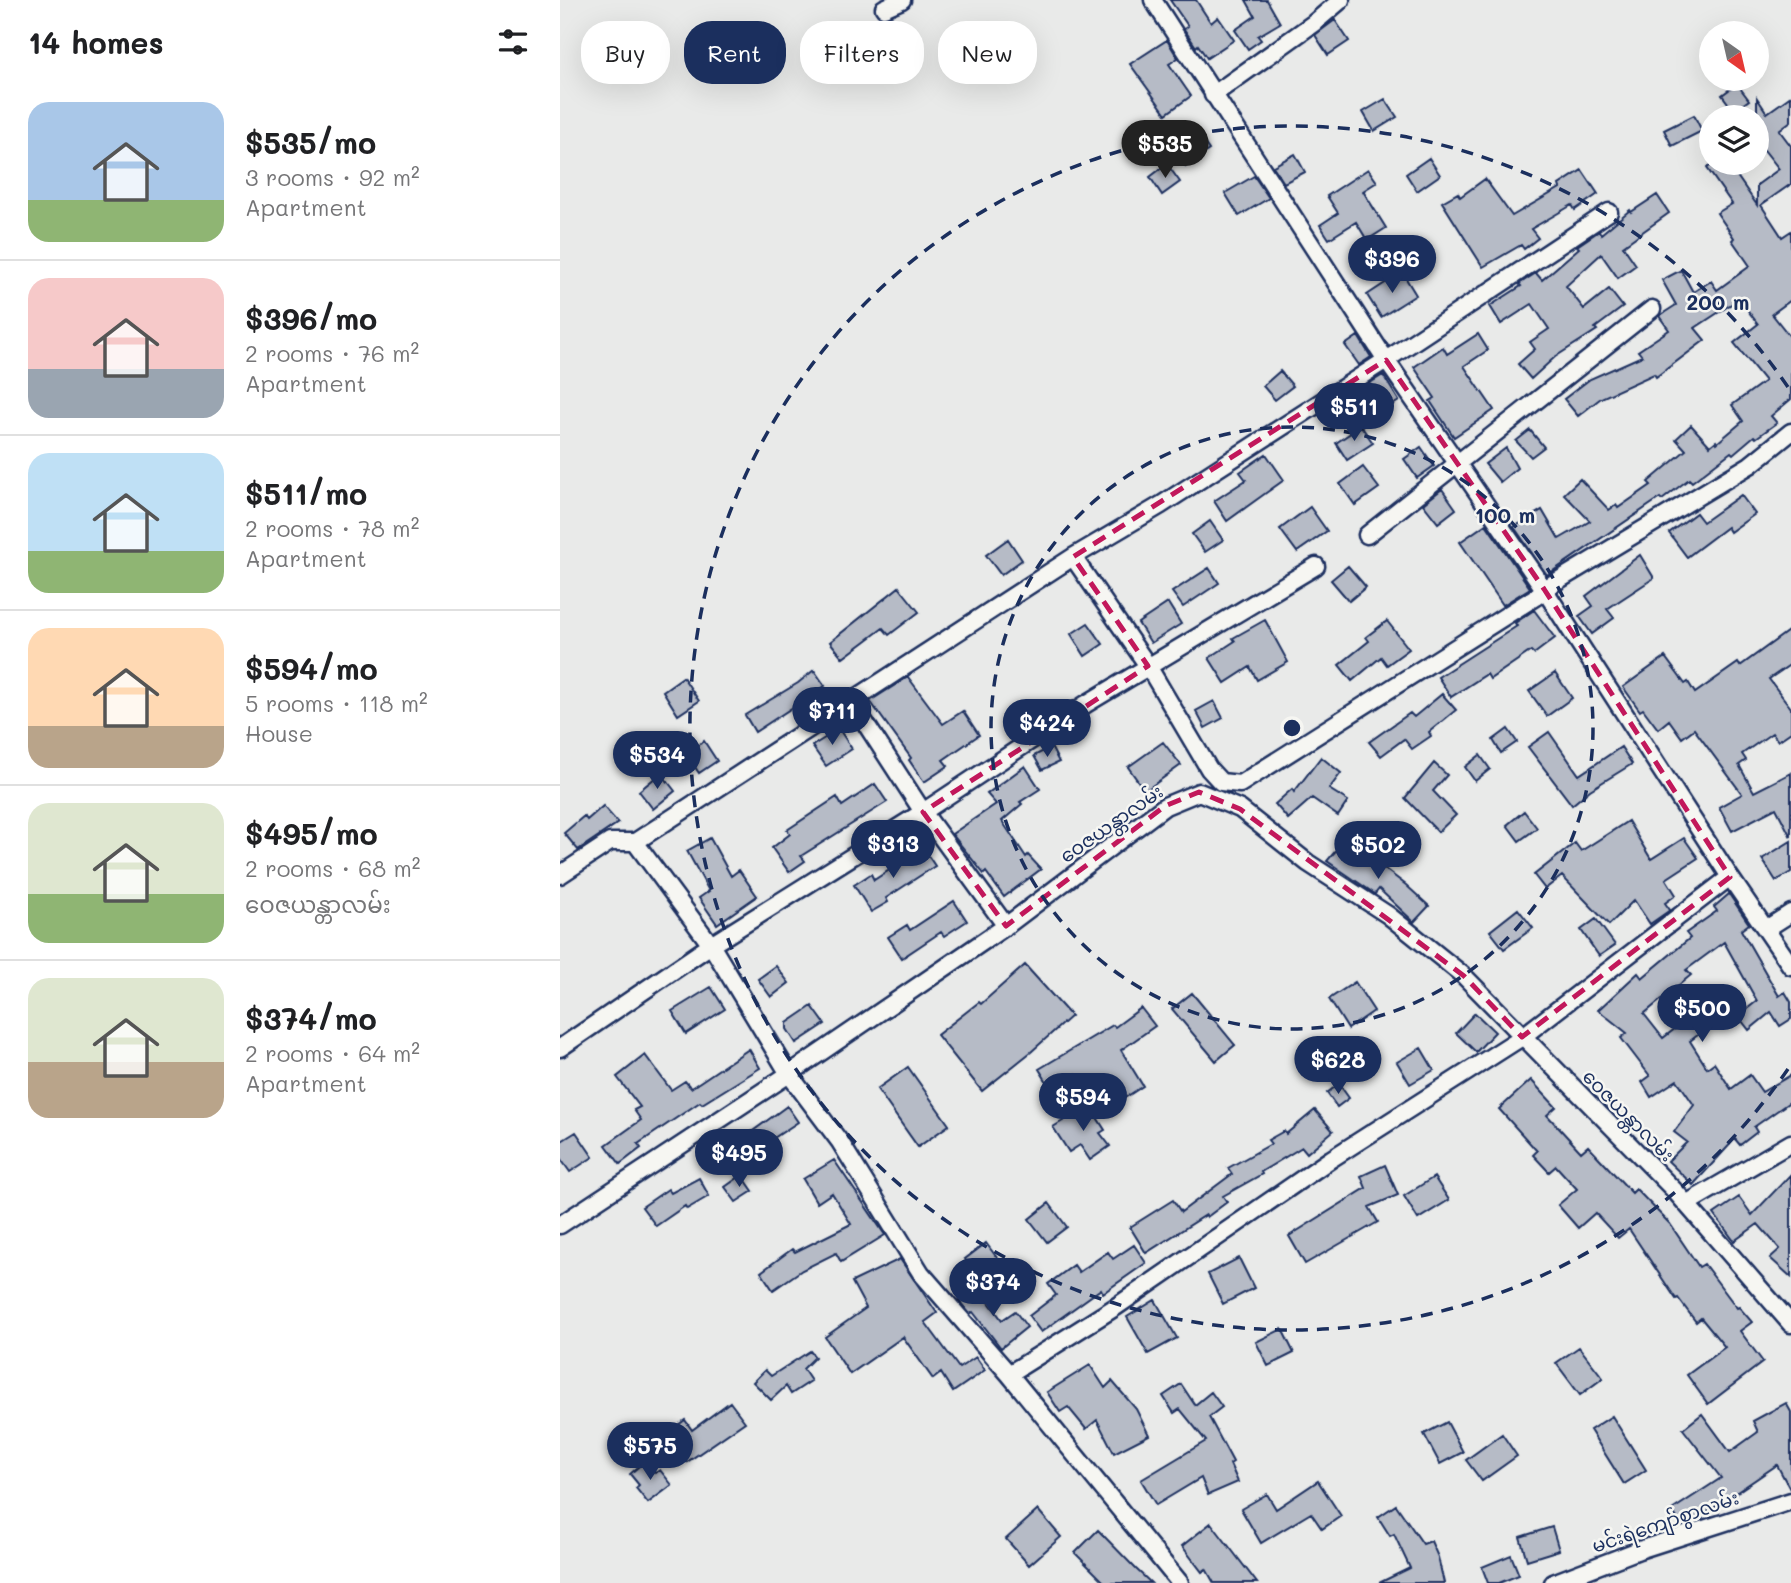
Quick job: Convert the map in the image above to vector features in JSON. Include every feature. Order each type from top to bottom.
[{"type":"street","points":[[884,8],[902,0]]},
{"type":"street","points":[[1153,0],[1386,360],[1544,589],[1730,877],[1791,966]]},
{"type":"street","points":[[1213,95],[1314,23],[1341,0]]},
{"type":"street","points":[[560,875],[610,842],[635,842],[1073,557],[1161,505],[1386,360],[1609,212]]},
{"type":"street","points":[[1367,536],[1652,309]]},
{"type":"street","points":[[1073,557],[1148,666],[1209,769],[1221,782],[1240,784],[1544,589],[1750,465],[1791,432]]},
{"type":"street","points":[[560,1048],[711,945],[1148,666],[1316,566]]},
{"type":"street","points":[[850,701],[923,812],[1006,926]]},
{"type":"street","name":"ဝေဇယန္တာလမ်း","points":[[560,1225],[1006,926],[1165,806],[1199,792],[1240,809],[1308,863],[1388,915],[1464,976],[1686,1203],[1791,1324]]},
{"type":"street","points":[[635,842],[711,945],[789,1074],[840,1142],[921,1273],[1009,1374],[1180,1583]]},
{"type":"street","points":[[1009,1374],[1117,1306],[1331,1159],[1522,1038],[1730,877]]},
{"type":"street","points":[[1766,929],[1791,913]]},
{"type":"street","points":[[1686,1203],[1791,1143]]},
{"type":"street","name":"မင်းရဲကျော်စွာလမ်း","points":[[1553,1583],[1639,1550],[1791,1501]]},
{"type":"highlighted area","points":[[1386,360],[1544,589],[1730,877],[1522,1037],[1464,976],[1240,809],[1199,792],[1165,806],[1006,926],[923,812],[1148,666],[1073,557]]},
{"type":"building","points":[[1170,0],[1196,0],[1211,23],[1218,17],[1234,40],[1207,58],[1184,29],[1188,26]]},
{"type":"building","points":[[1246,0],[1267,0],[1280,23],[1258,36],[1261,40],[1248,49],[1235,30],[1255,16]]},
{"type":"building","points":[[1335,20],[1349,41],[1328,55],[1315,35]]},
{"type":"building","points":[[1167,40],[1178,58],[1169,64],[1191,96],[1166,114],[1130,64]]},
{"type":"building","points":[[1727,91],[1742,91],[1749,100],[1742,105],[1730,105],[1722,95]]},
{"type":"building","points":[[1791,96],[1791,121],[1779,130],[1791,146],[1791,184],[1761,205],[1782,237],[1791,231],[1791,300],[1772,314],[1791,338],[1791,399],[1771,416],[1777,423],[1756,438],[1754,436],[1692,482],[1689,479],[1662,500],[1660,498],[1547,575],[1514,527],[1542,510],[1559,539],[1590,521],[1564,494],[1580,479],[1609,510],[1616,505],[1618,508],[1651,485],[1648,482],[1686,450],[1676,439],[1691,425],[1710,446],[1743,421],[1732,405],[1765,381],[1734,343],[1758,324],[1739,299],[1695,328],[1705,340],[1656,377],[1654,374],[1601,398],[1578,416],[1564,399],[1590,379],[1642,356],[1638,351],[1669,330],[1659,316],[1676,305],[1662,280],[1681,270],[1693,292],[1711,281],[1717,290],[1750,266],[1717,213],[1732,204],[1712,175],[1736,175],[1757,205],[1757,185],[1779,169],[1769,156],[1769,112]]},
{"type":"building","points":[[1385,99],[1397,117],[1374,131],[1363,112]]},
{"type":"building","points":[[1694,115],[1699,125],[1699,132],[1672,146],[1664,130]]},
{"type":"building","points":[[1196,131],[1209,150],[1186,166],[1173,146]]},
{"type":"building","points":[[1295,154],[1305,172],[1284,183],[1273,166]]},
{"type":"building","points":[[1429,158],[1440,175],[1417,191],[1406,174]]},
{"type":"building","points":[[1167,164],[1180,182],[1162,195],[1150,177]]},
{"type":"building","points":[[1368,169],[1377,182],[1363,191],[1386,228],[1367,240],[1356,222],[1329,239],[1320,225],[1338,213],[1327,196]]},
{"type":"building","points":[[1582,170],[1598,194],[1575,210],[1572,205],[1531,229],[1538,238],[1524,249],[1521,245],[1483,267],[1442,202],[1458,193],[1460,197],[1485,179],[1512,216],[1560,188],[1559,185]]},
{"type":"building","points":[[1254,176],[1269,198],[1239,216],[1225,193]]},
{"type":"building","points":[[1657,195],[1669,213],[1623,246],[1636,265],[1618,278],[1601,254],[1566,286],[1584,309],[1609,289],[1623,307],[1595,328],[1597,330],[1555,357],[1531,379],[1518,364],[1535,349],[1530,342],[1549,329],[1532,304],[1501,324],[1490,306],[1536,273],[1542,280],[1579,248],[1577,246],[1599,231],[1601,234],[1630,210],[1631,212]]},
{"type":"building","points":[[1402,272],[1416,295],[1381,317],[1367,295]]},
{"type":"building","points":[[1478,334],[1488,350],[1464,366],[1494,410],[1454,437],[1430,401],[1435,398],[1414,367],[1443,347],[1447,354]]},
{"type":"building","points":[[1358,336],[1371,357],[1359,365],[1345,345]]},
{"type":"building","points":[[1280,371],[1293,386],[1275,400],[1263,386]]},
{"type":"building","points":[[1383,375],[1399,401],[1366,422],[1349,396]]},
{"type":"building","points":[[1361,426],[1373,443],[1347,460],[1336,443]]},
{"type":"building","points":[[1530,430],[1544,447],[1531,457],[1516,441]]},
{"type":"building","points":[[1421,447],[1434,466],[1417,478],[1404,459]]},
{"type":"building","points":[[1506,448],[1517,468],[1500,482],[1485,464]]},
{"type":"building","points":[[1266,454],[1284,480],[1227,521],[1214,501],[1246,480],[1240,472]]},
{"type":"building","points":[[1363,467],[1379,488],[1355,505],[1340,484]]},
{"type":"building","points":[[1442,489],[1456,509],[1438,523],[1423,504]]},
{"type":"building","points":[[1741,495],[1755,514],[1730,532],[1727,527],[1687,557],[1669,533],[1696,513],[1703,522]]},
{"type":"building","points":[[1310,507],[1327,531],[1297,552],[1280,529]]},
{"type":"building","points":[[1210,521],[1223,540],[1205,552],[1192,534]]},
{"type":"building","points":[[1486,524],[1530,588],[1503,605],[1460,542]]},
{"type":"building","points":[[1008,539],[1022,560],[1001,575],[986,555]]},
{"type":"building","points":[[1640,555],[1654,578],[1607,609],[1614,618],[1592,634],[1579,616],[1593,606],[1586,596]]},
{"type":"building","points":[[1348,566],[1366,587],[1349,601],[1331,580]]},
{"type":"building","points":[[1209,568],[1219,583],[1183,607],[1172,592]]},
{"type":"building","points":[[899,587],[919,612],[889,635],[883,628],[843,658],[830,642]]},
{"type":"building","points":[[1168,603],[1181,624],[1151,643],[1138,623]]},
{"type":"building","points":[[1534,610],[1555,638],[1534,654],[1531,651],[1490,679],[1487,674],[1451,697],[1438,677],[1517,626],[1515,623]]},
{"type":"building","points":[[1265,620],[1288,662],[1257,680],[1250,667],[1225,683],[1209,658],[1235,641],[1233,638]]},
{"type":"building","points":[[1387,621],[1409,649],[1387,665],[1381,657],[1352,681],[1339,665],[1369,641],[1366,637]]},
{"type":"building","points":[[1088,623],[1103,644],[1085,656],[1071,634]]},
{"type":"building","points":[[1791,629],[1791,664],[1769,679],[1791,708],[1791,732],[1778,741],[1772,733],[1742,754],[1746,760],[1739,765],[1754,792],[1791,773],[1791,837],[1776,808],[1732,831],[1719,807],[1742,794],[1694,729],[1682,738],[1669,720],[1658,729],[1643,709],[1640,711],[1623,687],[1665,657],[1695,693],[1738,663],[1740,666]]},
{"type":"building","points":[[814,670],[825,686],[755,732],[745,715],[798,683]]},
{"type":"building","points":[[1555,673],[1572,698],[1547,716],[1529,691]]},
{"type":"building","points":[[683,677],[699,701],[678,715],[663,691]]},
{"type":"building","points":[[908,677],[943,724],[963,711],[979,735],[943,760],[948,766],[924,782],[909,760],[911,758],[870,701]]},
{"type":"building","points":[[1442,694],[1456,710],[1429,732],[1431,736],[1412,749],[1404,739],[1381,756],[1369,742],[1410,713],[1414,717]]},
{"type":"building","points":[[1214,701],[1223,718],[1205,728],[1196,711]]},
{"type":"building","points":[[839,729],[852,749],[826,766],[812,746]]},
{"type":"building","points":[[1508,729],[1517,742],[1501,753],[1493,740]]},
{"type":"building","points":[[1549,732],[1579,775],[1621,747],[1632,764],[1590,790],[1572,805],[1528,747]]},
{"type":"building","points":[[704,741],[717,761],[699,773],[686,754]]},
{"type":"building","points":[[1163,742],[1181,765],[1145,791],[1128,767]]},
{"type":"building","points":[[1051,747],[1059,762],[1042,770],[1034,756]]},
{"type":"building","points":[[1480,755],[1490,769],[1475,781],[1465,767]]},
{"type":"building","points":[[1321,757],[1341,773],[1329,789],[1348,801],[1338,816],[1312,798],[1288,819],[1275,804],[1292,789],[1294,792]]},
{"type":"building","points":[[1434,763],[1447,775],[1433,791],[1456,815],[1438,832],[1405,798]]},
{"type":"building","points":[[1025,766],[1040,789],[1020,802],[1022,804],[1002,821],[1026,857],[1028,855],[1041,869],[1004,897],[952,834],[996,804],[987,794]]},
{"type":"building","points":[[661,773],[675,791],[653,809],[639,791]]},
{"type":"building","points":[[875,784],[887,802],[801,856],[805,861],[789,872],[772,848],[790,834],[787,830],[837,797],[842,806]]},
{"type":"building","points":[[603,806],[618,823],[578,850],[564,833],[584,816],[587,820]]},
{"type":"building","points":[[1524,811],[1537,828],[1519,841],[1507,825]]},
{"type":"building","points":[[1628,821],[1651,859],[1684,838],[1698,858],[1666,879],[1676,895],[1665,903],[1670,910],[1650,924],[1634,900],[1609,925],[1562,876],[1545,889],[1534,875],[1575,843],[1581,851]]},
{"type":"building","points":[[710,838],[731,876],[739,870],[757,896],[717,924],[699,898],[709,891],[687,851]]},
{"type":"building","points":[[1344,841],[1374,867],[1377,863],[1406,885],[1429,906],[1414,922],[1379,889],[1375,894],[1327,861]]},
{"type":"building","points":[[1791,841],[1791,872],[1776,881],[1762,859]]},
{"type":"building","points":[[923,848],[935,866],[886,898],[888,902],[871,912],[854,885],[871,874],[874,880]]},
{"type":"building","points":[[1729,894],[1749,924],[1741,930],[1779,996],[1785,992],[1791,1002],[1791,1019],[1780,1026],[1771,1012],[1749,1030],[1738,1016],[1757,1001],[1724,942],[1686,970],[1691,975],[1644,1014],[1663,1038],[1703,1007],[1715,1022],[1690,1041],[1707,1068],[1714,1063],[1731,1089],[1750,1075],[1762,1092],[1791,1075],[1791,1101],[1754,1127],[1757,1132],[1740,1145],[1735,1139],[1693,1185],[1668,1161],[1687,1142],[1674,1132],[1694,1105],[1677,1080],[1651,1097],[1642,1082],[1650,1076],[1621,1038],[1627,1033],[1598,1010],[1638,973],[1642,978],[1690,938],[1686,933],[1717,911],[1714,907]]},
{"type":"building","points":[[954,901],[967,921],[944,936],[941,932],[902,958],[888,937],[907,925],[910,930]]},
{"type":"building","points":[[1518,909],[1533,928],[1504,949],[1490,931]]},
{"type":"building","points":[[1596,919],[1615,945],[1599,956],[1581,930]]},
{"type":"building","points":[[1025,965],[1071,1016],[982,1091],[937,1035],[979,1002],[981,1004]]},
{"type":"building","points":[[776,966],[789,983],[771,997],[758,979]]},
{"type":"building","points":[[1355,982],[1374,1011],[1348,1029],[1329,999]]},
{"type":"building","points":[[711,987],[725,1009],[686,1034],[672,1011]]},
{"type":"building","points":[[1192,993],[1235,1045],[1216,1061],[1172,1009]]},
{"type":"building","points":[[812,1006],[825,1024],[796,1043],[787,1029],[787,1023]]},
{"type":"building","points":[[1141,1008],[1155,1026],[1121,1050],[1143,1086],[1100,1114],[1076,1074],[1052,1090],[1039,1069],[1113,1025],[1115,1027]]},
{"type":"building","points":[[1475,1013],[1495,1032],[1476,1052],[1456,1033]]},
{"type":"building","points":[[1421,1048],[1434,1070],[1410,1084],[1397,1062]]},
{"type":"building","points":[[749,1049],[760,1068],[702,1104],[700,1102],[638,1144],[641,1148],[620,1164],[606,1145],[641,1120],[634,1110],[640,1107],[617,1077],[645,1055],[671,1090],[685,1081],[691,1088]]},
{"type":"building","points":[[908,1067],[949,1125],[918,1147],[877,1089]]},
{"type":"building","points":[[1531,1080],[1556,1107],[1547,1115],[1581,1152],[1588,1146],[1632,1193],[1636,1189],[1670,1224],[1699,1267],[1704,1264],[1737,1308],[1752,1322],[1740,1331],[1763,1362],[1708,1404],[1687,1375],[1725,1347],[1701,1318],[1696,1322],[1678,1298],[1676,1299],[1629,1229],[1618,1238],[1595,1213],[1578,1228],[1558,1205],[1577,1189],[1556,1166],[1549,1172],[1533,1155],[1537,1151],[1499,1109]]},
{"type":"building","points":[[1339,1084],[1349,1098],[1337,1107],[1327,1093]]},
{"type":"building","points":[[1089,1105],[1105,1130],[1100,1133],[1110,1146],[1090,1160],[1080,1145],[1069,1152],[1053,1127]]},
{"type":"building","points":[[787,1106],[798,1122],[765,1144],[774,1155],[756,1169],[735,1144]]},
{"type":"building","points":[[1315,1110],[1333,1131],[1307,1153],[1302,1147],[1223,1196],[1227,1202],[1207,1217],[1206,1215],[1146,1253],[1130,1227],[1173,1200],[1181,1212],[1232,1174],[1228,1168],[1271,1144],[1268,1140],[1284,1131],[1286,1134]]},
{"type":"building","points":[[576,1132],[593,1157],[570,1172],[560,1158],[560,1142]]},
{"type":"building","points":[[834,1160],[885,1235],[841,1262],[836,1253],[802,1270],[773,1290],[761,1272],[792,1249],[795,1252],[851,1224],[832,1193],[817,1203],[803,1179]]},
{"type":"building","points":[[1385,1165],[1398,1195],[1369,1207],[1378,1222],[1305,1264],[1289,1236],[1366,1188],[1361,1176]]},
{"type":"building","points":[[1791,1174],[1791,1277],[1770,1258],[1780,1249],[1758,1224],[1734,1241],[1714,1214],[1739,1197],[1752,1215]]},
{"type":"building","points":[[742,1175],[753,1191],[736,1202],[725,1187]]},
{"type":"building","points":[[1434,1177],[1449,1200],[1418,1219],[1404,1196]]},
{"type":"building","points":[[699,1178],[709,1196],[687,1209],[685,1206],[656,1226],[642,1207],[668,1189],[671,1193]]},
{"type":"building","points":[[1049,1203],[1067,1227],[1047,1242],[1029,1219]]},
{"type":"building","points":[[986,1243],[1004,1267],[982,1283],[965,1259]]},
{"type":"building","points":[[1134,1245],[1146,1263],[1103,1293],[1101,1289],[1041,1332],[1029,1316],[1056,1295],[1048,1284],[1074,1265],[1079,1272],[1108,1252],[1113,1259]]},
{"type":"building","points":[[1239,1258],[1254,1288],[1223,1304],[1208,1274]]},
{"type":"building","points":[[900,1259],[937,1313],[925,1322],[959,1368],[976,1357],[985,1370],[953,1392],[941,1373],[933,1379],[903,1337],[850,1374],[825,1337],[866,1308],[852,1282]]},
{"type":"building","points":[[978,1287],[1002,1320],[1015,1311],[1027,1327],[1001,1348],[973,1312],[970,1314],[959,1301]]},
{"type":"building","points":[[1155,1300],[1177,1338],[1148,1354],[1127,1317]]},
{"type":"building","points":[[1282,1329],[1294,1353],[1268,1366],[1256,1342]]},
{"type":"building","points":[[1579,1347],[1603,1378],[1580,1395],[1556,1363]]},
{"type":"building","points":[[810,1351],[815,1357],[803,1369],[811,1381],[791,1394],[786,1386],[771,1400],[753,1382],[765,1370],[771,1376]]},
{"type":"building","points":[[1090,1365],[1105,1388],[1112,1381],[1136,1409],[1149,1435],[1114,1453],[1097,1420],[1086,1429],[1068,1407],[1060,1412],[1047,1392]]},
{"type":"building","points":[[1181,1384],[1195,1405],[1211,1392],[1222,1407],[1209,1417],[1233,1462],[1230,1464],[1238,1482],[1208,1495],[1201,1478],[1156,1505],[1141,1480],[1206,1441],[1180,1409],[1174,1413],[1163,1396]]},
{"type":"building","points":[[730,1402],[745,1422],[687,1462],[667,1433],[685,1420],[692,1430]]},
{"type":"building","points":[[1786,1403],[1791,1412],[1791,1491],[1777,1465],[1696,1520],[1681,1525],[1672,1510],[1721,1478],[1683,1429],[1702,1414],[1730,1452],[1758,1432],[1753,1421]]},
{"type":"building","points":[[1612,1416],[1646,1470],[1624,1484],[1590,1430]]},
{"type":"building","points":[[1447,1422],[1463,1452],[1440,1464],[1424,1434]]},
{"type":"building","points":[[1502,1434],[1517,1456],[1482,1481],[1466,1460]]},
{"type":"building","points":[[645,1461],[655,1473],[660,1470],[672,1485],[648,1503],[636,1488],[639,1485],[630,1474]]},
{"type":"building","points":[[1318,1481],[1341,1516],[1322,1529],[1311,1513],[1261,1543],[1241,1509],[1267,1494],[1276,1509]]},
{"type":"building","points":[[1396,1505],[1423,1544],[1431,1541],[1444,1583],[1379,1583],[1410,1568],[1394,1534],[1390,1536],[1378,1517]]},
{"type":"building","points":[[1038,1510],[1061,1537],[1029,1565],[1006,1539]]},
{"type":"building","points":[[1211,1523],[1257,1583],[1214,1583],[1206,1569],[1202,1572],[1182,1546]]},
{"type":"building","points":[[1552,1527],[1559,1550],[1527,1560],[1520,1537]]},
{"type":"building","points":[[1098,1530],[1151,1583],[1105,1583],[1075,1553]]},
{"type":"building","points":[[1511,1555],[1519,1575],[1499,1583],[1488,1583],[1482,1567]]}]
